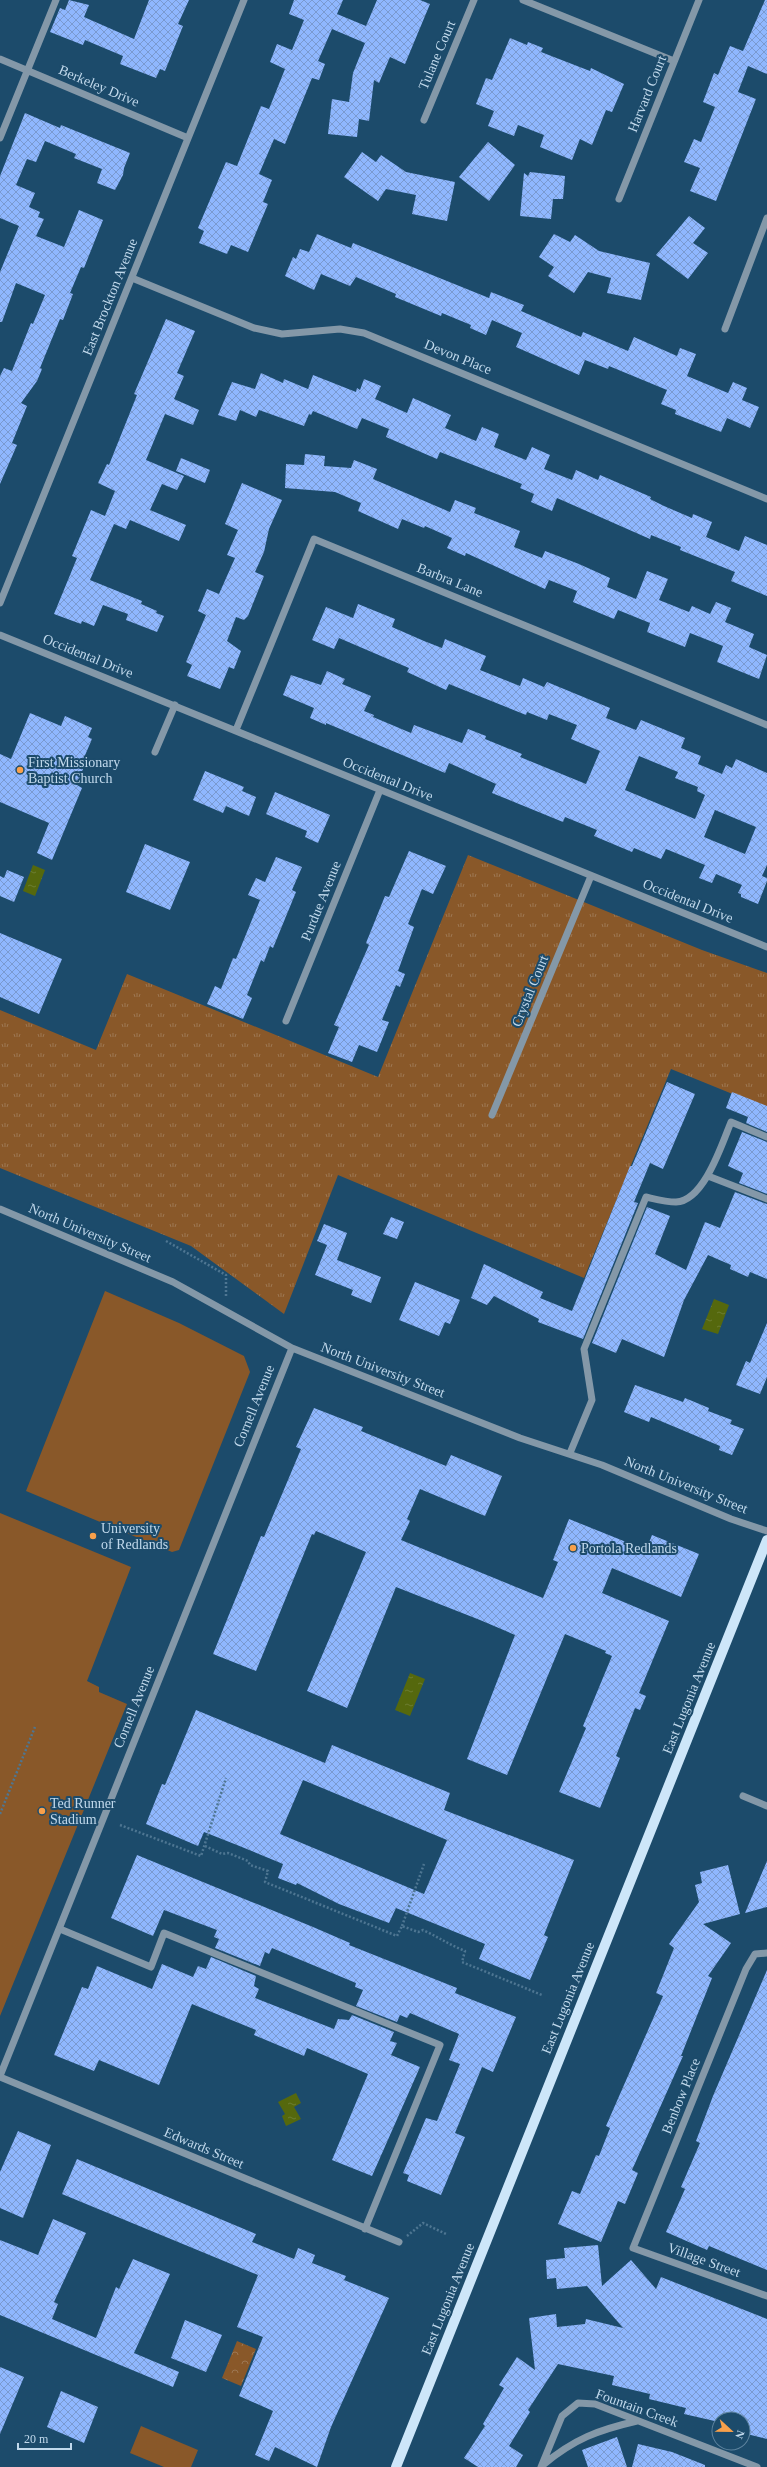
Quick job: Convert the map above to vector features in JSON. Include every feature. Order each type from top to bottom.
[{"type":"main road","name":"East Lugonia Avenue","points":[[396,2467],[767,1540]]},
{"type":"street","points":[[0,138],[56,0]]},
{"type":"street","name":"East Brockton Avenue","points":[[0,603],[244,0]]},
{"type":"street","name":"Tulane Court","points":[[424,120],[474,0]]},
{"type":"street","points":[[523,0],[674,61]]},
{"type":"street","name":"Harvard Court","points":[[619,199],[699,0]]},
{"type":"street","name":"Berkeley Drive","points":[[0,59],[188,138]]},
{"type":"street","points":[[726,329],[767,218]]},
{"type":"street","name":"Devon Place","points":[[132,278],[261,330],[282,334],[340,329],[364,333],[767,499]]},
{"type":"street","name":"Barbra Lane","points":[[236,730],[314,538],[767,725]]},
{"type":"street","name":"Occidental Drive","points":[[0,635],[176,705],[380,790],[767,947]]},
{"type":"street","points":[[154,752],[176,705]]},
{"type":"street","name":"Purdue Avenue","points":[[286,1021],[380,790]]},
{"type":"street","name":"Crystal Court","points":[[492,1115],[591,876]]},
{"type":"street","points":[[570,1453],[592,1400],[584,1349],[646,1198],[678,1202],[696,1192],[708,1176],[731,1122],[767,1137]]},
{"type":"street","points":[[708,1176],[767,1199]]},
{"type":"street","name":"North University Street","points":[[0,1209],[173,1282],[292,1348],[520,1438],[570,1453],[731,1519],[767,1530]]},
{"type":"street","name":"Cornell Avenue","points":[[0,2076],[292,1348]]},
{"type":"street","points":[[743,1796],[767,1806]]},
{"type":"street","points":[[60,1929],[151,1967],[164,1933],[440,2045],[365,2228]]},
{"type":"street","name":"Benbow Place","points":[[633,2248],[746,1969],[755,1954],[767,1953]]},
{"type":"street","name":"Edwards Street","points":[[0,2076],[399,2242]]},
{"type":"street","name":"Village Street","points":[[633,2248],[767,2296]]},
{"type":"street","name":"Fountain Creek","points":[[541,2467],[562,2416],[578,2403],[595,2404],[757,2467]]},
{"type":"street","points":[[541,2467],[563,2448],[590,2433],[638,2420]]},
{"type":"path","points":[[166,1241],[226,1275],[226,1311]]},
{"type":"path","points":[[0,1814],[35,1727]]},
{"type":"path","points":[[120,1825],[201,1856],[226,1778]]},
{"type":"path","points":[[205,1846],[222,1854],[228,1853],[248,1861],[250,1865],[268,1871],[265,1882],[398,1936],[424,1864]]},
{"type":"path","points":[[402,1926],[418,1932],[423,1930],[445,1939],[448,1944],[466,1952],[462,1962],[542,1995]]},
{"type":"path","points":[[399,2242],[423,2223],[446,2234]]},
{"type":"green space","points":[[468,855],[702,950],[767,973],[767,1108],[671,1069],[584,1278],[338,1175],[284,1314],[191,1246],[0,1168],[0,1010],[96,1050],[127,974],[378,1077]]},
{"type":"green space","points":[[105,1291],[179,1323],[244,1356],[250,1372],[179,1550],[172,1552],[26,1491]]},
{"type":"green space","name":"Ted Runner Stadium","points":[[0,1513],[131,1567],[87,1681],[99,1687],[99,1692],[127,1704],[0,2016]]},
{"type":"green space","points":[[237,2341],[256,2349],[241,2386],[222,2378]]},
{"type":"green space","points":[[141,2426],[198,2450],[191,2467],[164,2467],[130,2453]]},
{"type":"water","points":[[33,865],[45,870],[35,896],[23,891]]},
{"type":"water","points":[[714,1299],[729,1305],[718,1334],[702,1329]]},
{"type":"water","points":[[410,1673],[425,1679],[410,1716],[395,1710]]},
{"type":"water","points":[[296,2093],[301,2103],[294,2107],[301,2119],[286,2126],[282,2116],[285,2114],[278,2102]]},
{"type":"building","points":[[69,0],[89,5],[84,17],[134,39],[149,0],[189,0],[178,24],[183,26],[165,71],[160,69],[156,78],[120,64],[123,56],[85,40],[83,45],[50,32],[60,8],[65,10]]},
{"type":"building","points":[[294,0],[343,0],[337,14],[366,26],[377,0],[420,0],[430,4],[405,64],[390,57],[379,83],[374,80],[369,121],[359,119],[357,137],[328,134],[332,99],[349,102],[353,73],[365,43],[332,29],[318,61],[325,64],[319,80],[312,78],[285,144],[274,139],[259,174],[272,180],[263,202],[268,204],[248,252],[231,245],[227,254],[199,243],[204,231],[198,228],[226,162],[237,166],[261,106],[269,109],[285,69],[270,62],[277,44],[292,50],[304,20],[289,14]]},
{"type":"building","points":[[765,0],[767,0],[767,74],[748,66],[738,92],[756,99],[716,201],[690,191],[700,168],[684,162],[694,139],[701,142],[715,107],[703,102],[714,73],[718,75],[730,46],[743,51]]},
{"type":"building","points":[[510,38],[527,45],[528,42],[543,48],[541,52],[590,71],[591,68],[624,84],[612,112],[606,110],[592,145],[580,139],[572,160],[540,147],[544,135],[518,125],[514,136],[488,126],[494,111],[476,104],[486,78],[492,80]]},
{"type":"building","points":[[25,113],[60,128],[61,125],[130,153],[123,175],[115,190],[97,183],[102,169],[74,158],[76,154],[45,141],[36,162],[27,159],[16,185],[35,193],[29,207],[40,212],[38,217],[44,219],[36,236],[64,247],[79,210],[103,220],[84,268],[81,267],[70,293],[73,294],[63,320],[60,319],[40,368],[42,369],[37,381],[21,403],[27,406],[12,443],[17,445],[0,484],[0,376],[4,368],[12,371],[31,323],[33,324],[45,295],[16,283],[2,322],[0,322],[0,272],[19,226],[0,218],[0,176]]},
{"type":"building","points":[[488,142],[515,165],[489,201],[459,177]]},
{"type":"building","points":[[362,152],[376,162],[381,155],[406,172],[455,182],[447,221],[412,214],[416,195],[386,189],[378,201],[344,177]]},
{"type":"building","points":[[530,172],[565,176],[563,199],[553,199],[551,219],[520,216],[524,173],[528,176]]},
{"type":"building","points":[[689,216],[705,228],[693,243],[708,253],[688,279],[656,255]]},
{"type":"building","points":[[317,234],[351,248],[353,243],[489,298],[491,292],[524,305],[521,311],[581,337],[583,332],[628,351],[634,337],[677,356],[680,348],[696,354],[687,376],[728,393],[733,382],[747,388],[742,400],[759,407],[750,428],[727,418],[721,432],[675,414],[676,410],[661,404],[667,390],[609,366],[608,369],[585,360],[579,375],[516,347],[522,333],[492,320],[486,335],[470,328],[471,325],[442,313],[441,316],[395,297],[396,294],[356,277],[350,286],[321,274],[314,290],[285,276],[293,257],[296,259],[300,249],[309,252]]},
{"type":"building","points":[[554,234],[570,242],[575,235],[599,251],[650,263],[641,300],[607,293],[611,278],[588,272],[574,293],[548,276],[554,267],[539,257]]},
{"type":"building","points":[[166,319],[195,331],[177,373],[184,376],[174,399],[199,410],[193,425],[165,414],[146,460],[184,476],[177,490],[162,484],[150,510],[186,525],[179,541],[130,520],[126,529],[114,524],[90,580],[142,601],[141,604],[164,616],[157,632],[126,620],[128,614],[103,605],[94,626],[82,621],[81,624],[54,614],[77,558],[72,556],[91,510],[105,516],[115,491],[98,483],[107,464],[109,465],[137,395],[134,394]]},
{"type":"building","points":[[261,373],[283,383],[284,379],[308,389],[313,375],[356,392],[357,388],[360,390],[364,379],[381,386],[375,399],[407,413],[413,398],[451,415],[445,428],[476,441],[482,427],[499,434],[494,447],[526,460],[532,447],[550,455],[544,469],[572,480],[576,470],[598,480],[600,475],[651,497],[650,499],[692,518],[693,514],[712,522],[706,537],[739,551],[745,536],[767,545],[767,596],[731,581],[735,572],[680,550],[681,547],[651,535],[650,539],[557,498],[552,511],[531,502],[534,494],[520,488],[522,484],[440,452],[437,459],[386,437],[389,429],[362,418],[357,429],[313,411],[311,415],[309,414],[304,426],[259,410],[256,417],[240,410],[236,421],[218,415],[232,382],[255,389]]},
{"type":"building","points":[[305,454],[325,456],[324,466],[351,468],[354,460],[377,469],[373,479],[450,512],[455,500],[476,508],[474,513],[520,531],[514,547],[542,558],[545,551],[579,564],[610,578],[607,587],[636,599],[647,571],[668,579],[659,600],[689,612],[692,606],[710,614],[716,602],[731,608],[725,622],[754,634],[749,647],[767,655],[759,679],[717,662],[723,646],[690,633],[685,647],[647,632],[650,623],[618,610],[614,619],[573,602],[577,591],[549,580],[545,589],[466,553],[465,556],[447,548],[452,538],[425,526],[424,528],[402,519],[398,529],[358,511],[361,503],[335,492],[285,488],[286,464],[304,465]]},
{"type":"building","points":[[181,458],[210,470],[205,483],[176,471]]},
{"type":"building","points":[[242,483],[282,500],[269,529],[264,552],[255,572],[264,576],[248,616],[244,620],[236,617],[227,641],[241,651],[234,669],[229,667],[220,689],[187,676],[192,665],[186,662],[206,615],[198,611],[207,589],[219,594],[235,558],[227,555],[238,530],[225,524]]},
{"type":"building","points":[[358,604],[395,619],[392,627],[424,641],[442,648],[445,639],[486,656],[480,670],[520,686],[523,678],[544,687],[547,682],[610,708],[606,718],[636,730],[641,720],[685,738],[681,748],[701,756],[698,764],[722,774],[726,765],[732,768],[736,759],[767,773],[767,865],[762,876],[767,878],[767,881],[758,904],[741,897],[741,894],[738,893],[742,885],[716,874],[712,883],[699,878],[705,865],[666,849],[661,859],[634,848],[632,852],[594,836],[597,830],[565,817],[563,822],[492,793],[496,784],[449,763],[445,773],[326,723],[326,725],[310,718],[314,708],[283,695],[291,675],[321,685],[327,671],[345,679],[342,684],[371,696],[364,711],[374,715],[373,717],[411,733],[414,725],[462,743],[468,729],[486,736],[485,739],[522,754],[520,757],[586,784],[600,751],[571,739],[577,725],[549,714],[547,720],[527,712],[526,715],[449,684],[446,690],[407,672],[409,668],[339,638],[334,649],[312,640],[326,607],[353,618]],"holes":[[[639,756],[678,772],[675,778],[698,787],[697,791],[705,795],[695,819],[625,790]],[[715,810],[756,827],[745,854],[704,837]]]},
{"type":"building","name":"First Missionary Baptist Church","points":[[30,713],[61,726],[65,716],[92,728],[88,737],[92,739],[80,767],[83,769],[77,785],[82,788],[52,860],[37,853],[49,823],[0,802],[0,754],[11,759]]},
{"type":"building","points":[[205,771],[244,787],[242,791],[256,797],[249,816],[226,806],[223,813],[193,800]]},
{"type":"building","points":[[275,792],[330,815],[318,843],[305,837],[307,831],[266,814]]},
{"type":"building","points":[[145,844],[190,862],[170,910],[126,892]]},
{"type":"building","points":[[409,851],[446,866],[433,894],[422,889],[408,924],[414,927],[398,971],[405,974],[400,987],[396,985],[382,1020],[389,1022],[377,1052],[359,1045],[352,1062],[328,1053],[339,1027],[334,1025],[369,945],[366,943],[385,896],[389,897]]},
{"type":"building","points":[[276,857],[302,867],[292,890],[296,892],[273,948],[270,946],[264,962],[261,960],[247,995],[252,998],[243,1019],[207,1004],[215,986],[221,989],[233,958],[236,959],[260,900],[248,895],[256,878],[265,882]]},
{"type":"building","points":[[7,870],[24,877],[14,902],[0,896],[0,876],[4,878]]},
{"type":"building","points":[[0,933],[62,959],[39,1014],[0,997]]},
{"type":"building","points":[[667,1082],[695,1094],[663,1169],[650,1163],[634,1202],[638,1203],[583,1339],[538,1322],[539,1319],[494,1296],[487,1305],[471,1298],[484,1264],[543,1292],[540,1298],[572,1311],[630,1166],[632,1166]]},
{"type":"building","points":[[732,1092],[767,1106],[767,1132],[746,1123],[748,1117],[726,1108]]},
{"type":"building","points":[[742,1132],[767,1142],[767,1194],[739,1183],[743,1173],[728,1166]]},
{"type":"building","points":[[735,1192],[767,1204],[767,1279],[750,1272],[748,1277],[730,1269],[731,1265],[708,1255],[684,1300],[664,1357],[622,1339],[616,1353],[592,1343],[647,1207],[670,1216],[655,1254],[686,1270],[705,1222],[720,1228]]},
{"type":"building","points":[[391,1217],[404,1222],[397,1239],[383,1234]]},
{"type":"building","points":[[324,1224],[347,1233],[337,1260],[381,1277],[371,1303],[351,1295],[353,1290],[315,1275],[327,1245],[317,1241]]},
{"type":"building","points":[[415,1282],[460,1300],[450,1324],[445,1322],[439,1336],[399,1320]]},
{"type":"building","points":[[767,1323],[767,1377],[760,1394],[736,1385],[746,1361],[750,1363]]},
{"type":"building","points":[[635,1385],[683,1402],[685,1398],[709,1408],[708,1411],[732,1420],[730,1424],[744,1429],[732,1455],[719,1450],[720,1446],[651,1417],[649,1422],[624,1412]]},
{"type":"building","points":[[314,1408],[363,1427],[361,1431],[446,1466],[451,1455],[502,1476],[485,1516],[420,1489],[407,1519],[410,1521],[401,1540],[543,1598],[558,1562],[553,1560],[569,1519],[646,1550],[652,1535],[699,1554],[681,1597],[612,1568],[602,1593],[669,1621],[639,1693],[646,1696],[640,1710],[635,1708],[616,1756],[620,1758],[600,1808],[559,1792],[586,1728],[583,1726],[612,1656],[605,1653],[606,1651],[565,1634],[507,1775],[467,1759],[515,1635],[480,1620],[396,1587],[347,1708],[307,1691],[366,1552],[316,1531],[314,1535],[312,1534],[256,1671],[213,1654],[261,1536],[264,1537],[301,1449],[296,1447]]},
{"type":"building","points":[[196,1710],[325,1763],[332,1745],[450,1793],[444,1810],[574,1860],[544,1935],[548,1937],[530,1980],[479,1959],[485,1944],[396,1908],[389,1923],[339,1904],[297,1883],[296,1885],[278,1878],[283,1864],[237,1845],[204,1832],[198,1846],[146,1824],[162,1784],[165,1785]],"holes":[[[303,1780],[447,1840],[424,1894],[280,1834]]]},
{"type":"building","points":[[137,1855],[313,1927],[350,1943],[349,1945],[457,1988],[455,1993],[516,2017],[493,2072],[482,2067],[455,2133],[465,2137],[441,2195],[407,2181],[409,2175],[403,2173],[426,2118],[437,2121],[460,2064],[449,2060],[459,2034],[410,2013],[407,2018],[400,2015],[397,2022],[356,2006],[363,1990],[355,1987],[356,1983],[272,1948],[269,1954],[265,1952],[260,1966],[215,1948],[219,1939],[214,1937],[217,1930],[164,1910],[153,1936],[111,1918]]},
{"type":"building","points":[[767,1861],[767,1907],[745,1913]]},
{"type":"building","points":[[728,1865],[740,1914],[703,1924],[731,1943],[708,1976],[712,1978],[681,2056],[683,2056],[632,2170],[638,2173],[625,2204],[618,2201],[601,2242],[558,2224],[572,2191],[580,2194],[596,2155],[599,2156],[610,2128],[606,2126],[663,1996],[656,1993],[674,1948],[669,1944],[699,1902],[695,1885],[702,1883],[700,1872]]},
{"type":"building","points":[[211,1957],[256,1976],[254,1986],[259,1989],[255,1998],[334,2029],[338,2019],[349,2020],[352,2015],[394,2032],[390,2041],[397,2043],[391,2055],[420,2067],[372,2176],[332,2160],[368,2074],[307,2048],[304,2056],[254,2035],[256,2030],[192,2004],[159,2085],[99,2060],[94,2071],[54,2055],[82,1987],[88,1989],[97,1966],[152,1989],[162,1964],[193,1977],[198,1966],[206,1969]]},
{"type":"building","points":[[767,1970],[767,2270],[709,2246],[707,2250],[666,2232],[685,2189],[681,2187],[700,2143],[696,2141],[713,2096]]},
{"type":"building","points":[[18,2131],[51,2145],[23,2218],[0,2208],[0,2172]]},
{"type":"building","points":[[77,2159],[256,2234],[252,2242],[294,2259],[298,2248],[315,2255],[312,2263],[346,2276],[344,2280],[389,2298],[331,2427],[317,2467],[275,2447],[269,2461],[255,2455],[273,2411],[239,2396],[263,2337],[237,2327],[258,2275],[62,2194]]},
{"type":"building","points":[[53,2219],[86,2233],[54,2302],[58,2304],[52,2319],[96,2338],[116,2287],[119,2289],[133,2259],[170,2274],[134,2353],[179,2372],[173,2387],[0,2315],[0,2240],[38,2255]]},
{"type":"building","points":[[598,2245],[602,2286],[631,2260],[656,2289],[661,2277],[767,2319],[767,2439],[751,2435],[751,2411],[711,2411],[711,2420],[684,2414],[686,2408],[649,2399],[650,2394],[612,2385],[614,2376],[558,2364],[528,2410],[530,2412],[509,2446],[523,2455],[516,2467],[478,2467],[464,2458],[485,2426],[483,2424],[504,2388],[499,2385],[517,2357],[535,2370],[529,2318],[556,2314],[557,2327],[585,2324],[586,2319],[623,2328],[587,2286],[557,2289],[556,2278],[547,2279],[546,2260],[565,2258],[564,2248]]},
{"type":"building","points":[[185,2320],[222,2335],[206,2372],[171,2358]]},
{"type":"building","points":[[0,2367],[24,2377],[0,2434]]},
{"type":"building","points":[[61,2391],[98,2407],[84,2443],[47,2427]]},
{"type":"building","points":[[617,2437],[627,2467],[588,2467],[582,2450]]},
{"type":"building","points":[[638,2444],[672,2452],[705,2465],[705,2467],[632,2467]]},
{"type":"place","name":"First Missionary Baptist Church","points":[[20,770]]},
{"type":"place","name":"University of Redlands","points":[[93,1536]]},
{"type":"place","name":"Portola Redlands","points":[[573,1548]]},
{"type":"place","name":"Ted Runner Stadium","points":[[42,1811]]}]
